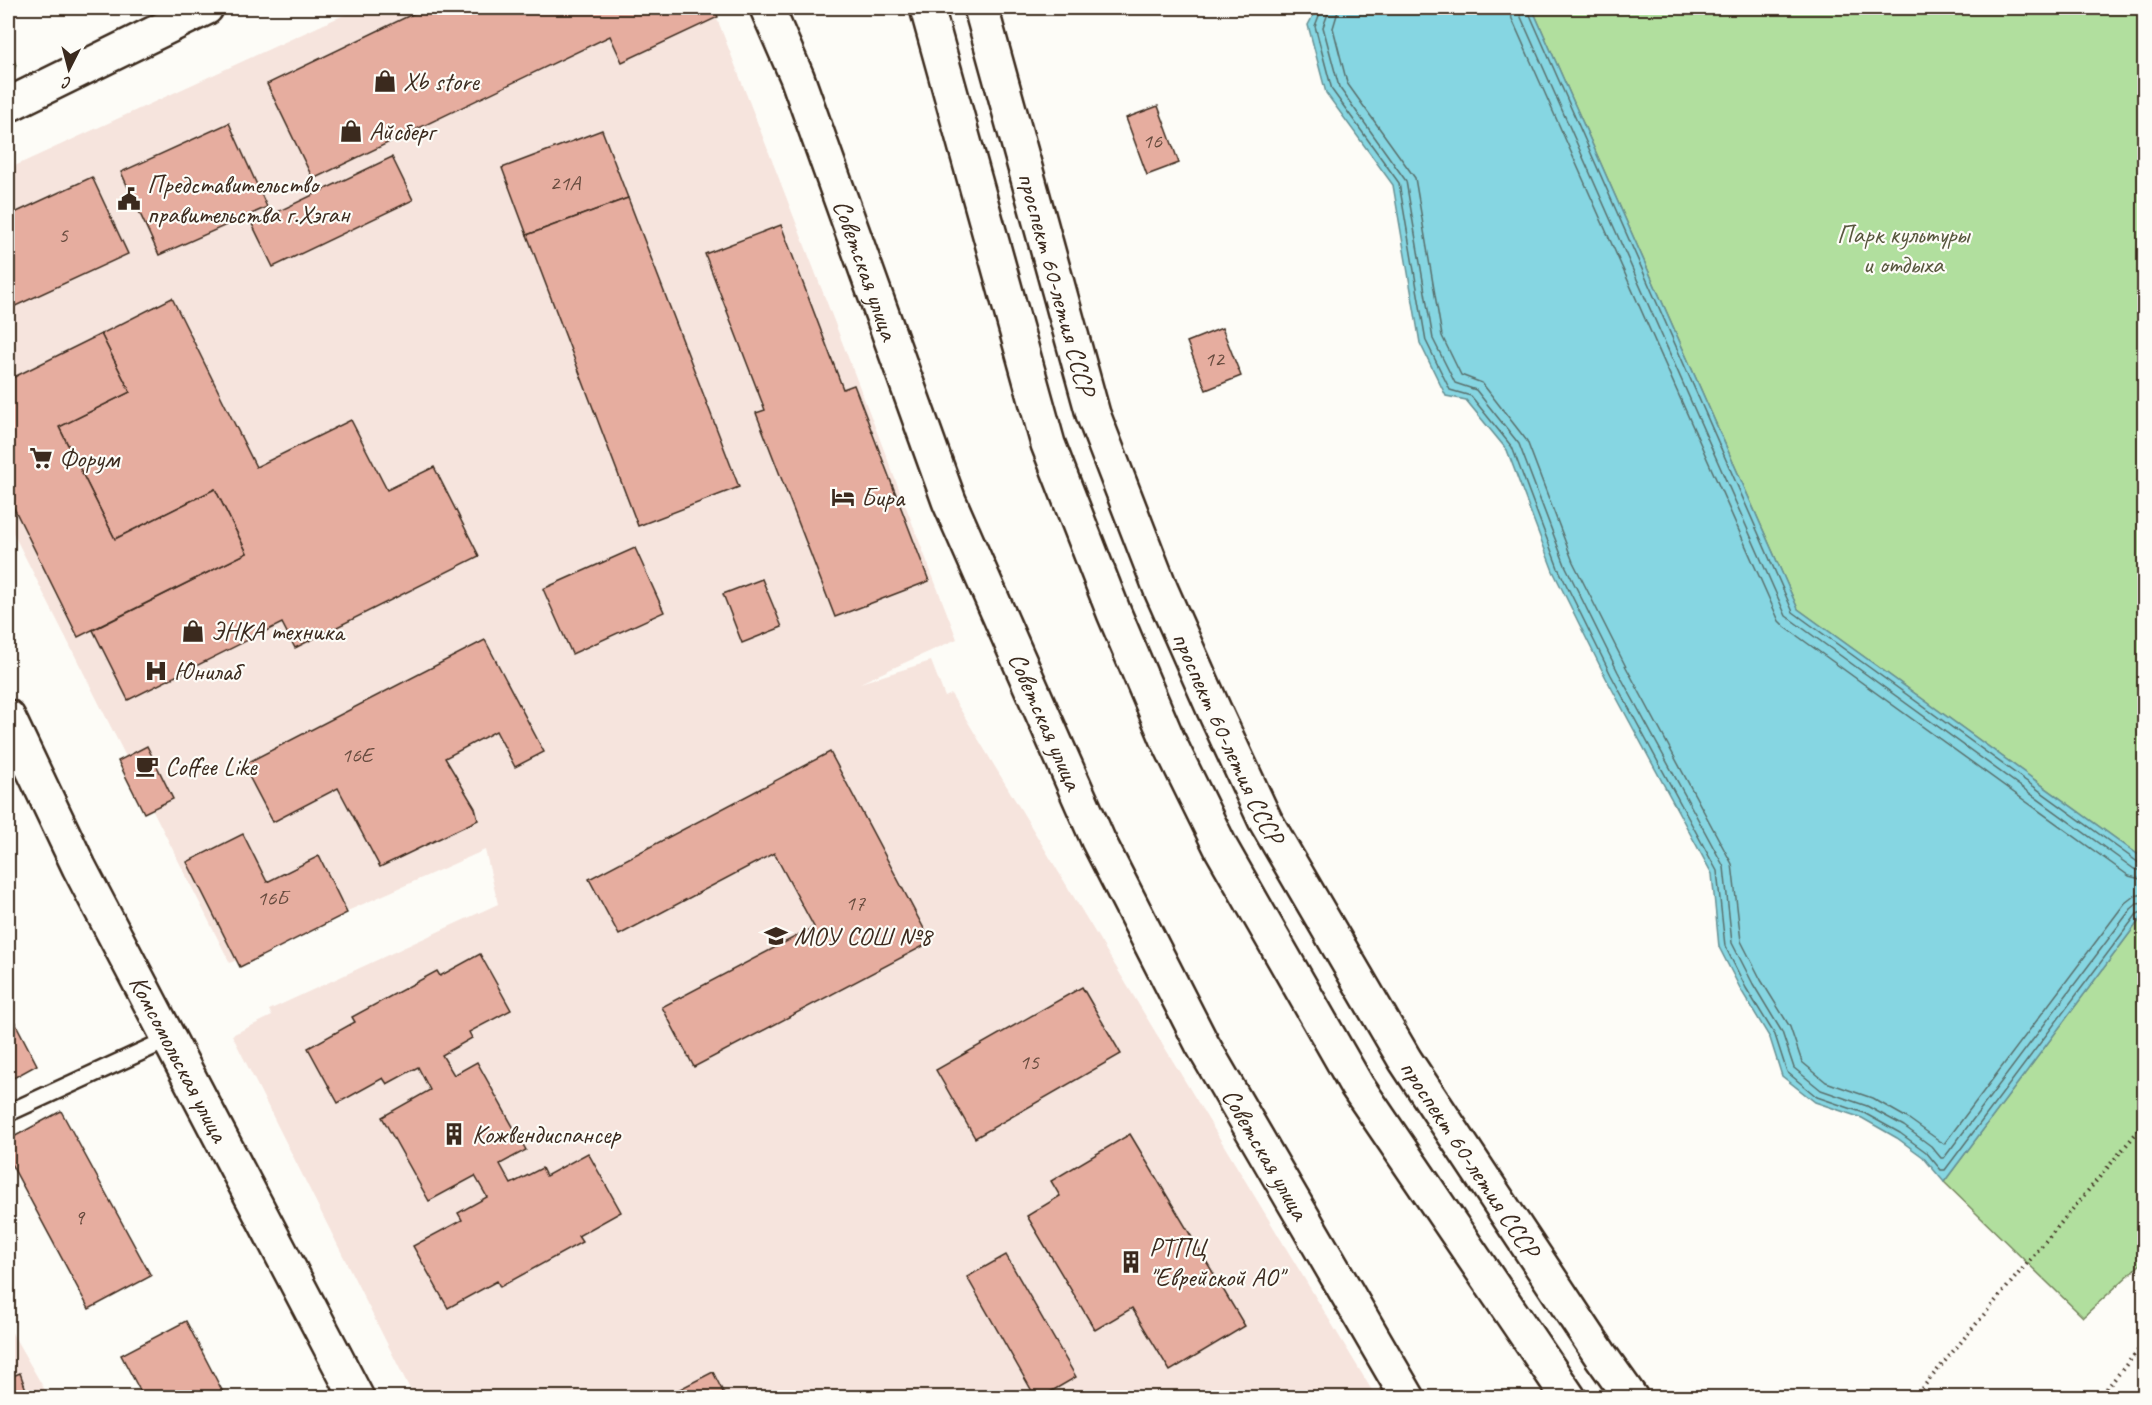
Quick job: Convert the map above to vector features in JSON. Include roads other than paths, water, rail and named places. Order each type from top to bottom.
[{"type":"main road","points":[[8,105],[206,8]]},
{"type":"main road","name":"Советская улица","points":[[767,8],[797,77],[950,501],[1098,840],[1202,1044],[1408,1398]]},
{"type":"main road","name":"проспект 60-летия СССР","points":[[927,8],[1048,444],[1114,613],[1167,738],[1221,848],[1357,1086],[1569,1398]]},
{"type":"main road","name":"проспект 60-летия СССР","points":[[981,8],[1093,414],[1161,591],[1265,820],[1405,1060],[1631,1398]]},
{"type":"main road","name":"Комсомольская улица","points":[[8,717],[79,867],[357,1398]]},
{"type":"lane","points":[[8,1113],[169,1039]]},
{"type":"water","points":[[1317,8],[1532,8],[1798,609],[2144,859],[2144,914],[1944,1182],[1923,1157],[1897,1138],[1862,1118],[1815,1102],[1782,1076],[1770,1038],[1741,990],[1719,947],[1712,874],[1606,678],[1553,571],[1507,450],[1466,400],[1446,396],[1420,343],[1393,185],[1326,93],[1308,25]]},
{"type":"place","name":"Xb store","points":[[385,81]]},
{"type":"place","name":"Айсберг","points":[[351,131]]},
{"type":"place","name":"Представительство правительства г.Хэган","points":[[129,199]]},
{"type":"place","name":"Форум","points":[[41,458]]},
{"type":"place","name":"Бира","points":[[843,497]]},
{"type":"place","name":"ЭНКА техника","points":[[193,631]]},
{"type":"place","name":"Юнилаб","points":[[156,671]]},
{"type":"place","name":"Coffee Like","points":[[147,766]]},
{"type":"place","name":"МОУ СОШ №8","points":[[776,936]]},
{"type":"place","name":"Кожвендиспансер","points":[[454,1134]]},
{"type":"place","name":"РТПЦ \"Еврейской АО\"","points":[[1131,1262]]},
{"type":"park label","name":"Парк культуры и отдыха","points":[[1903,249]]}]
